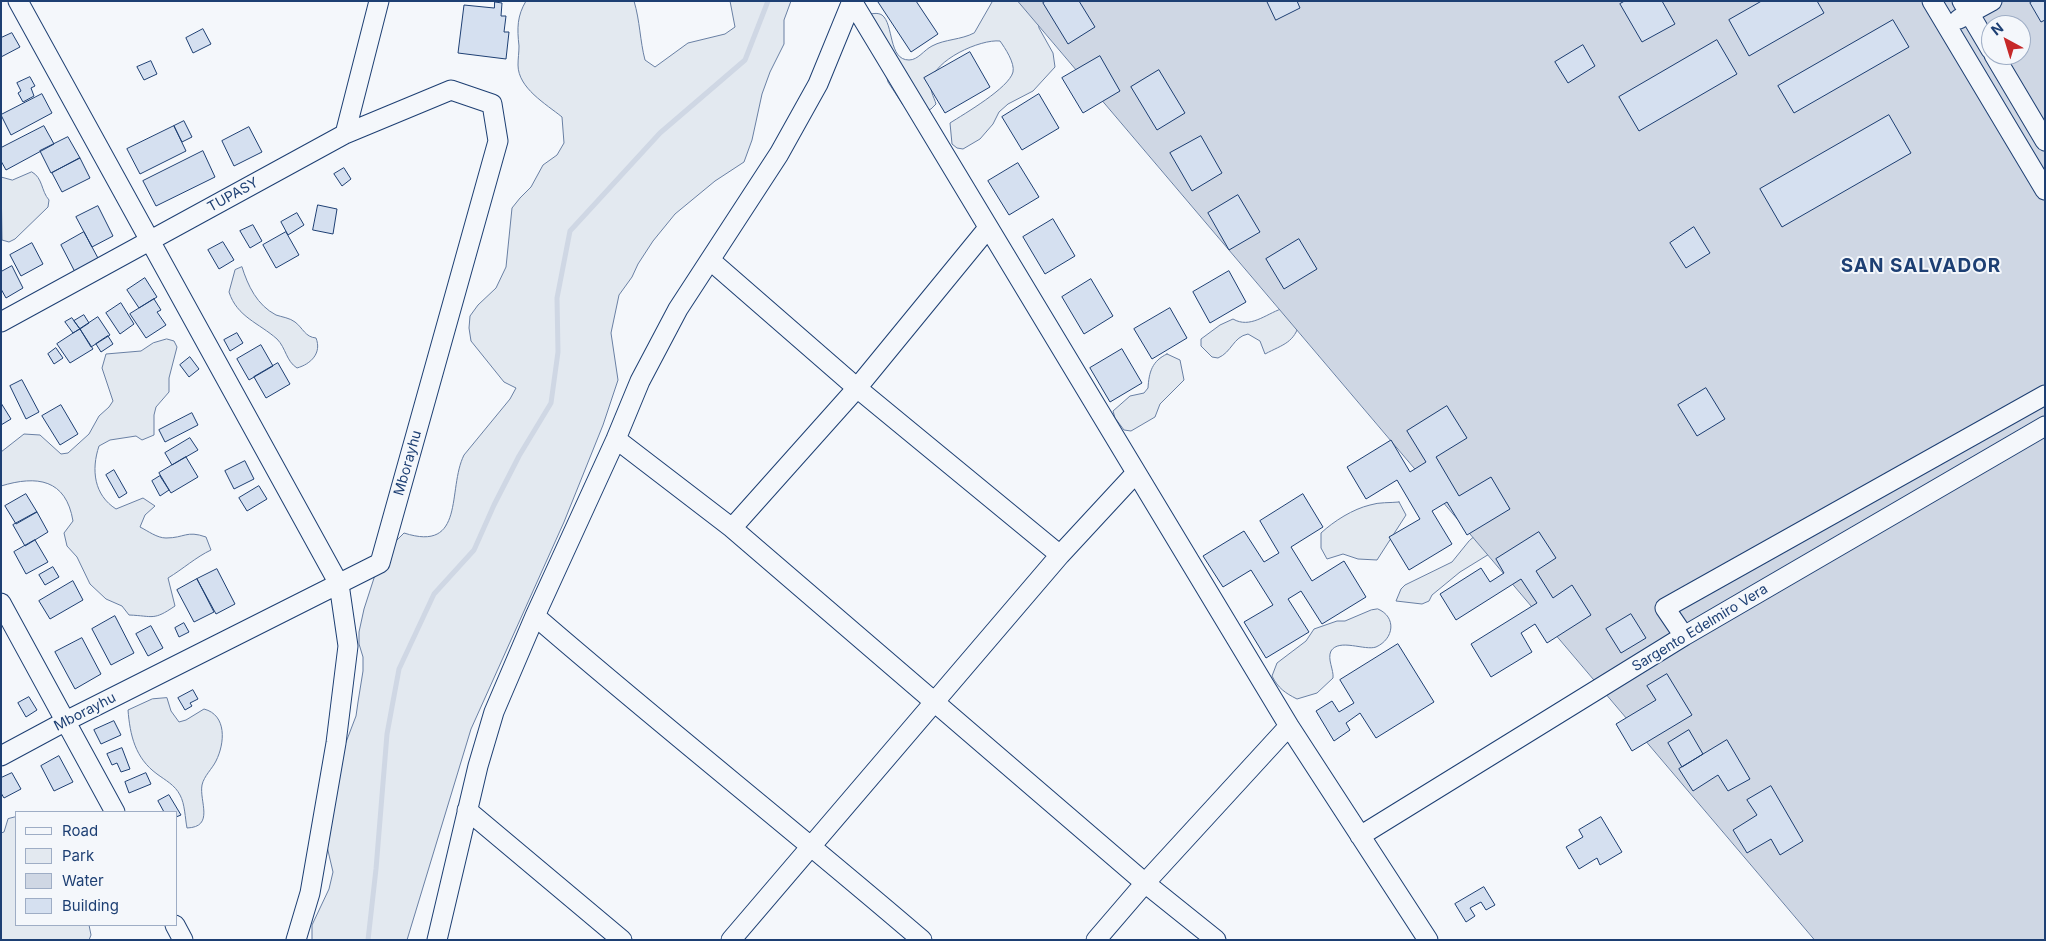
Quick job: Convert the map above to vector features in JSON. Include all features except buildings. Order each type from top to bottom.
[{"type":"street","points":[[18,1],[339,584],[348,646],[336,743],[310,894],[296,940]]},
{"type":"street","points":[[345,134],[379,1]]},
{"type":"street","points":[[852,1],[1135,474],[1289,726],[1428,940]]},
{"type":"street","points":[[437,940],[478,766],[494,712],[535,616],[616,439],[640,381],[678,309],[779,154],[818,84],[852,1]]},
{"type":"street","points":[[1932,1],[2045,190]]},
{"type":"street","points":[[1946,25],[1965,8],[1992,1]]},
{"type":"street","points":[[1965,8],[1981,34]]},
{"type":"street","points":[[2000,65],[2045,141]]},
{"type":"street","name":"Mborayhu","points":[[1,756],[66,721],[380,563],[498,141],[492,104],[451,90],[345,134]]},
{"type":"street","name":"TUPASY","points":[[1,322],[345,134]]},
{"type":"street","points":[[732,528],[857,388],[988,228]]},
{"type":"street","points":[[710,260],[857,388],[1060,555]]},
{"type":"street","points":[[1684,636],[1665,608],[2045,395]]},
{"type":"street","name":"Sargento Edelmiro Vera","points":[[1360,836],[1684,636],[2045,426]]},
{"type":"street","points":[[616,439],[732,528],[1146,883],[1216,940]]},
{"type":"street","points":[[731,940],[934,700],[1060,555],[1135,474]]},
{"type":"street","points":[[1,603],[114,811]]},
{"type":"street","points":[[535,616],[922,940]]},
{"type":"street","points":[[1096,940],[1289,726]]},
{"type":"street","points":[[467,810],[622,940]]},
{"type":"street","points":[[176,926],[183,940]]},
{"type":"green space","points":[[526,1],[634,1],[645,60],[655,67],[688,43],[725,34],[735,27],[730,1],[791,1],[784,20],[784,44],[770,72],[762,94],[752,140],[744,162],[715,181],[675,214],[653,241],[619,295],[611,333],[618,380],[603,425],[564,522],[471,729],[407,940],[312,940],[312,925],[329,889],[333,872],[325,838],[343,750],[356,716],[363,671],[359,632],[375,575],[395,542],[404,533],[424,537],[437,534],[446,526],[451,514],[459,469],[464,455],[510,399],[516,388],[504,382],[471,341],[469,328],[470,316],[478,305],[496,288],[506,267],[512,208],[531,187],[543,165],[557,155],[564,143],[562,117],[534,95],[519,73],[518,22]]},
{"type":"green space","points":[[993,1],[1028,1],[1037,14],[1039,28],[1053,53],[1055,67],[1033,91],[1008,104],[999,112],[993,124],[980,139],[963,149],[957,148],[952,144],[950,123],[995,93],[1010,78],[1013,72],[1011,60],[1000,41],[981,43],[970,47],[959,52],[940,66],[931,82],[931,90],[936,104],[931,109],[913,115],[903,105],[888,82],[879,47],[866,15],[876,13],[882,15],[886,20],[894,48],[898,54],[902,58],[912,60],[937,44],[974,33]]},
{"type":"green space","points":[[32,172],[40,181],[49,200],[48,207],[15,239],[9,242],[2,240],[1,177],[12,180]]},
{"type":"green space","points":[[242,267],[250,288],[269,311],[293,321],[307,334],[316,338],[318,348],[314,357],[307,364],[297,368],[293,365],[277,339],[237,308],[229,292],[235,270]]},
{"type":"green space","points":[[1281,309],[1300,322],[1298,329],[1291,339],[1265,354],[1260,341],[1248,334],[1239,338],[1218,358],[1212,357],[1201,346],[1201,339],[1220,325],[1233,319],[1239,322],[1252,322]]},
{"type":"green space","points":[[167,339],[174,341],[177,347],[169,378],[169,392],[156,407],[154,435],[142,440],[136,436],[110,440],[99,446],[95,464],[96,481],[103,497],[116,509],[143,498],[155,506],[145,515],[140,527],[163,538],[190,534],[206,537],[211,550],[168,578],[175,606],[157,616],[129,615],[122,606],[106,599],[90,584],[77,557],[67,546],[64,533],[73,521],[64,496],[57,489],[38,481],[26,481],[1,486],[1,452],[24,434],[40,435],[61,454],[68,453],[89,434],[99,416],[113,401],[102,368],[106,354],[141,351],[153,343]]},
{"type":"green space","points":[[1167,354],[1180,360],[1184,380],[1160,404],[1155,417],[1131,431],[1124,430],[1115,418],[1113,411],[1130,396],[1144,393],[1148,388],[1152,368],[1158,360]]},
{"type":"green space","points":[[1399,502],[1406,515],[1377,560],[1358,559],[1343,554],[1327,559],[1321,548],[1321,533],[1326,529],[1357,509],[1377,503]]},
{"type":"green space","points":[[1480,532],[1499,548],[1460,572],[1432,595],[1429,601],[1422,604],[1396,601],[1401,589],[1405,585],[1452,562],[1469,541]]},
{"type":"green space","points":[[1378,609],[1388,617],[1391,628],[1387,639],[1382,643],[1371,648],[1346,645],[1335,647],[1330,654],[1333,678],[1317,693],[1297,699],[1279,687],[1272,676],[1277,663],[1306,641],[1314,629],[1337,621],[1345,621]]},
{"type":"green space","points":[[167,698],[171,711],[179,722],[204,709],[217,717],[222,730],[219,754],[202,785],[204,812],[201,823],[196,827],[187,828],[184,807],[178,791],[143,761],[132,737],[128,710],[152,699]]},
{"type":"green space","points":[[15,817],[15,926],[89,926],[91,935],[89,940],[1,940],[1,833],[4,832],[8,819]]},
{"type":"water","points":[[1018,1],[2045,1],[2045,940],[1815,940]]},
{"type":"waterway","points":[[368,940],[387,734],[399,669],[434,594],[474,550],[519,456],[551,403],[558,352],[557,298],[570,231],[660,133],[745,60],[768,1]]},
{"type":"district","name":"SAN SALVADOR","points":[[1921,266]]}]
